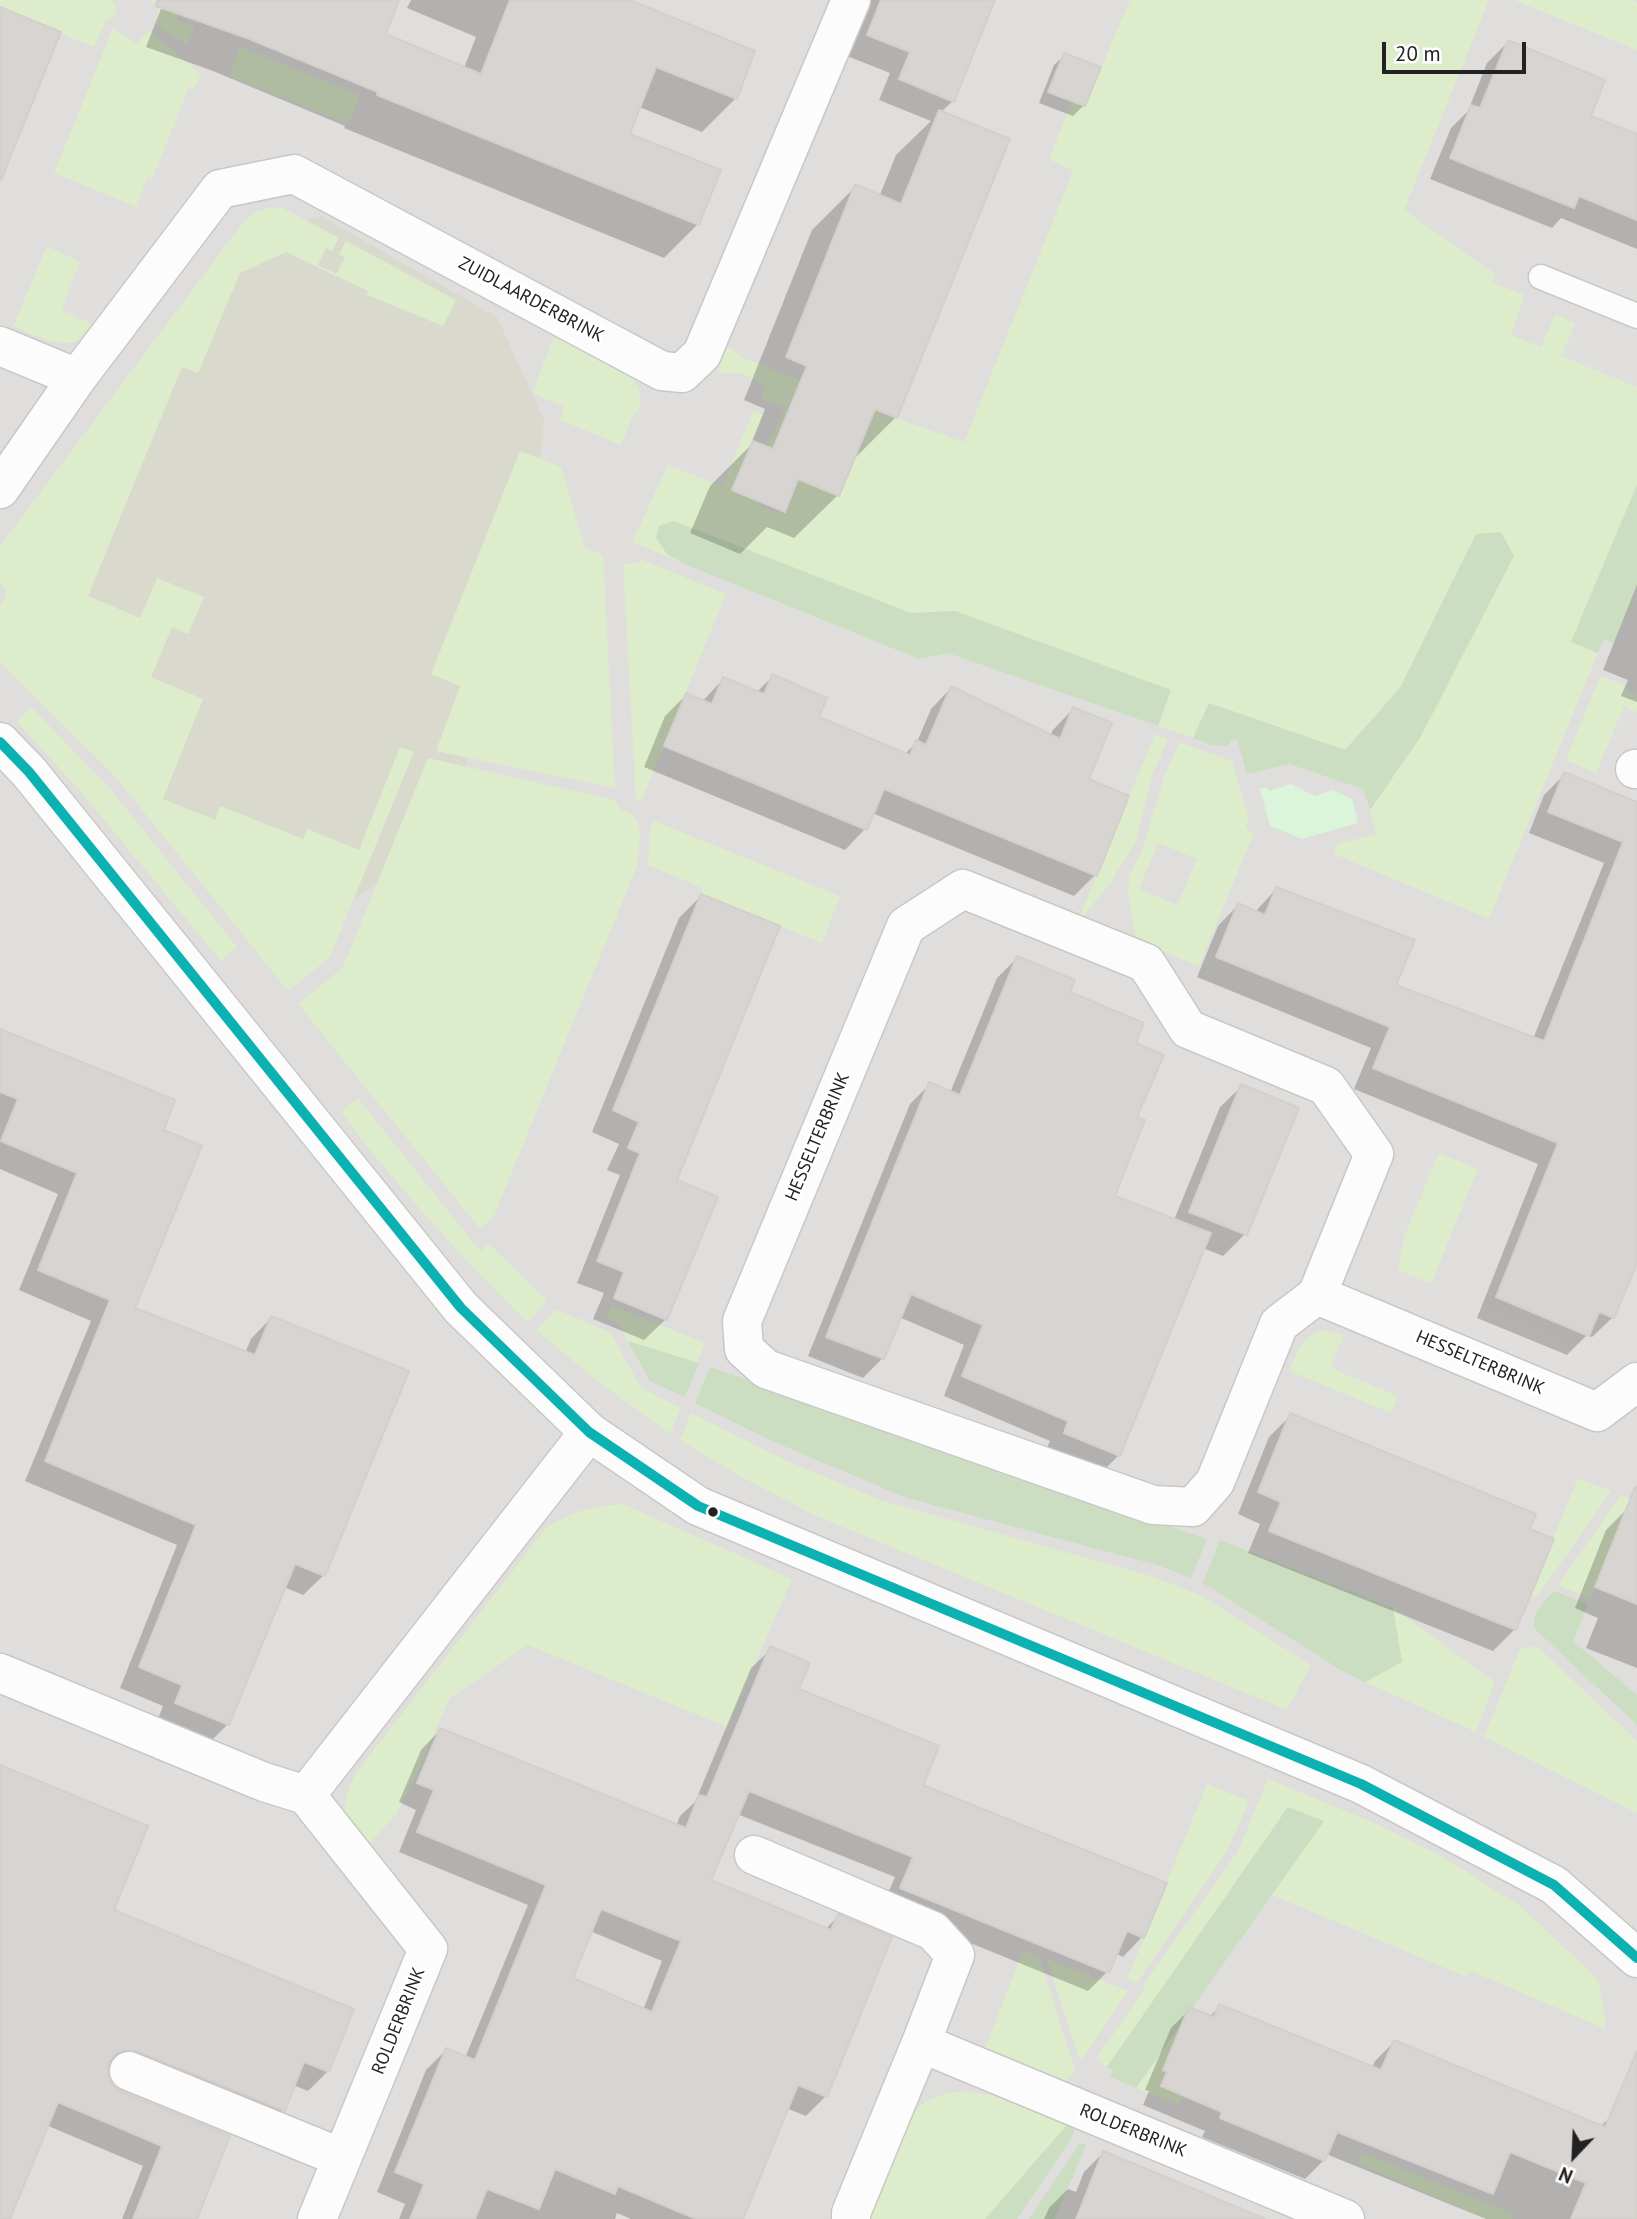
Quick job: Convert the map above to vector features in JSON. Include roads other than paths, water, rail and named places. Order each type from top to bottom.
[{"type":"street","name":"ZUIDLAARDERBRINK","points":[[0,489],[77,378],[220,189],[294,174],[662,371],[682,373],[702,354],[851,0]]},
{"type":"street","points":[[0,346],[77,378]]},
{"type":"street","points":[[0,742],[29,772],[461,1308],[589,1432],[698,1507],[1361,1784],[1554,1885],[1637,1958]]},
{"type":"street","name":"HESSELTERBRINK","points":[[964,889],[1146,963],[1188,1030],[1326,1086],[1374,1154],[1317,1295],[1279,1324],[1215,1482],[1193,1507],[1153,1505],[766,1369],[744,1349],[742,1321],[906,926],[964,889]]},
{"type":"street","name":"HESSELTERBRINK","points":[[1317,1295],[1597,1412],[1637,1382]]},
{"type":"street","points":[[0,1673],[264,1782],[306,1795],[589,1432]]},
{"type":"street","name":"ROLDERBRINK","points":[[306,1795],[428,1949],[317,2219]]},
{"type":"street","points":[[754,1855],[933,1931],[955,1955],[850,2213],[851,2219]]},
{"type":"street","name":"ROLDERBRINK","points":[[921,2043],[1346,2219]]},
{"type":"street","points":[[129,2071],[342,2158]]},
{"type":"lane","points":[[1541,277],[1637,316]]}]
